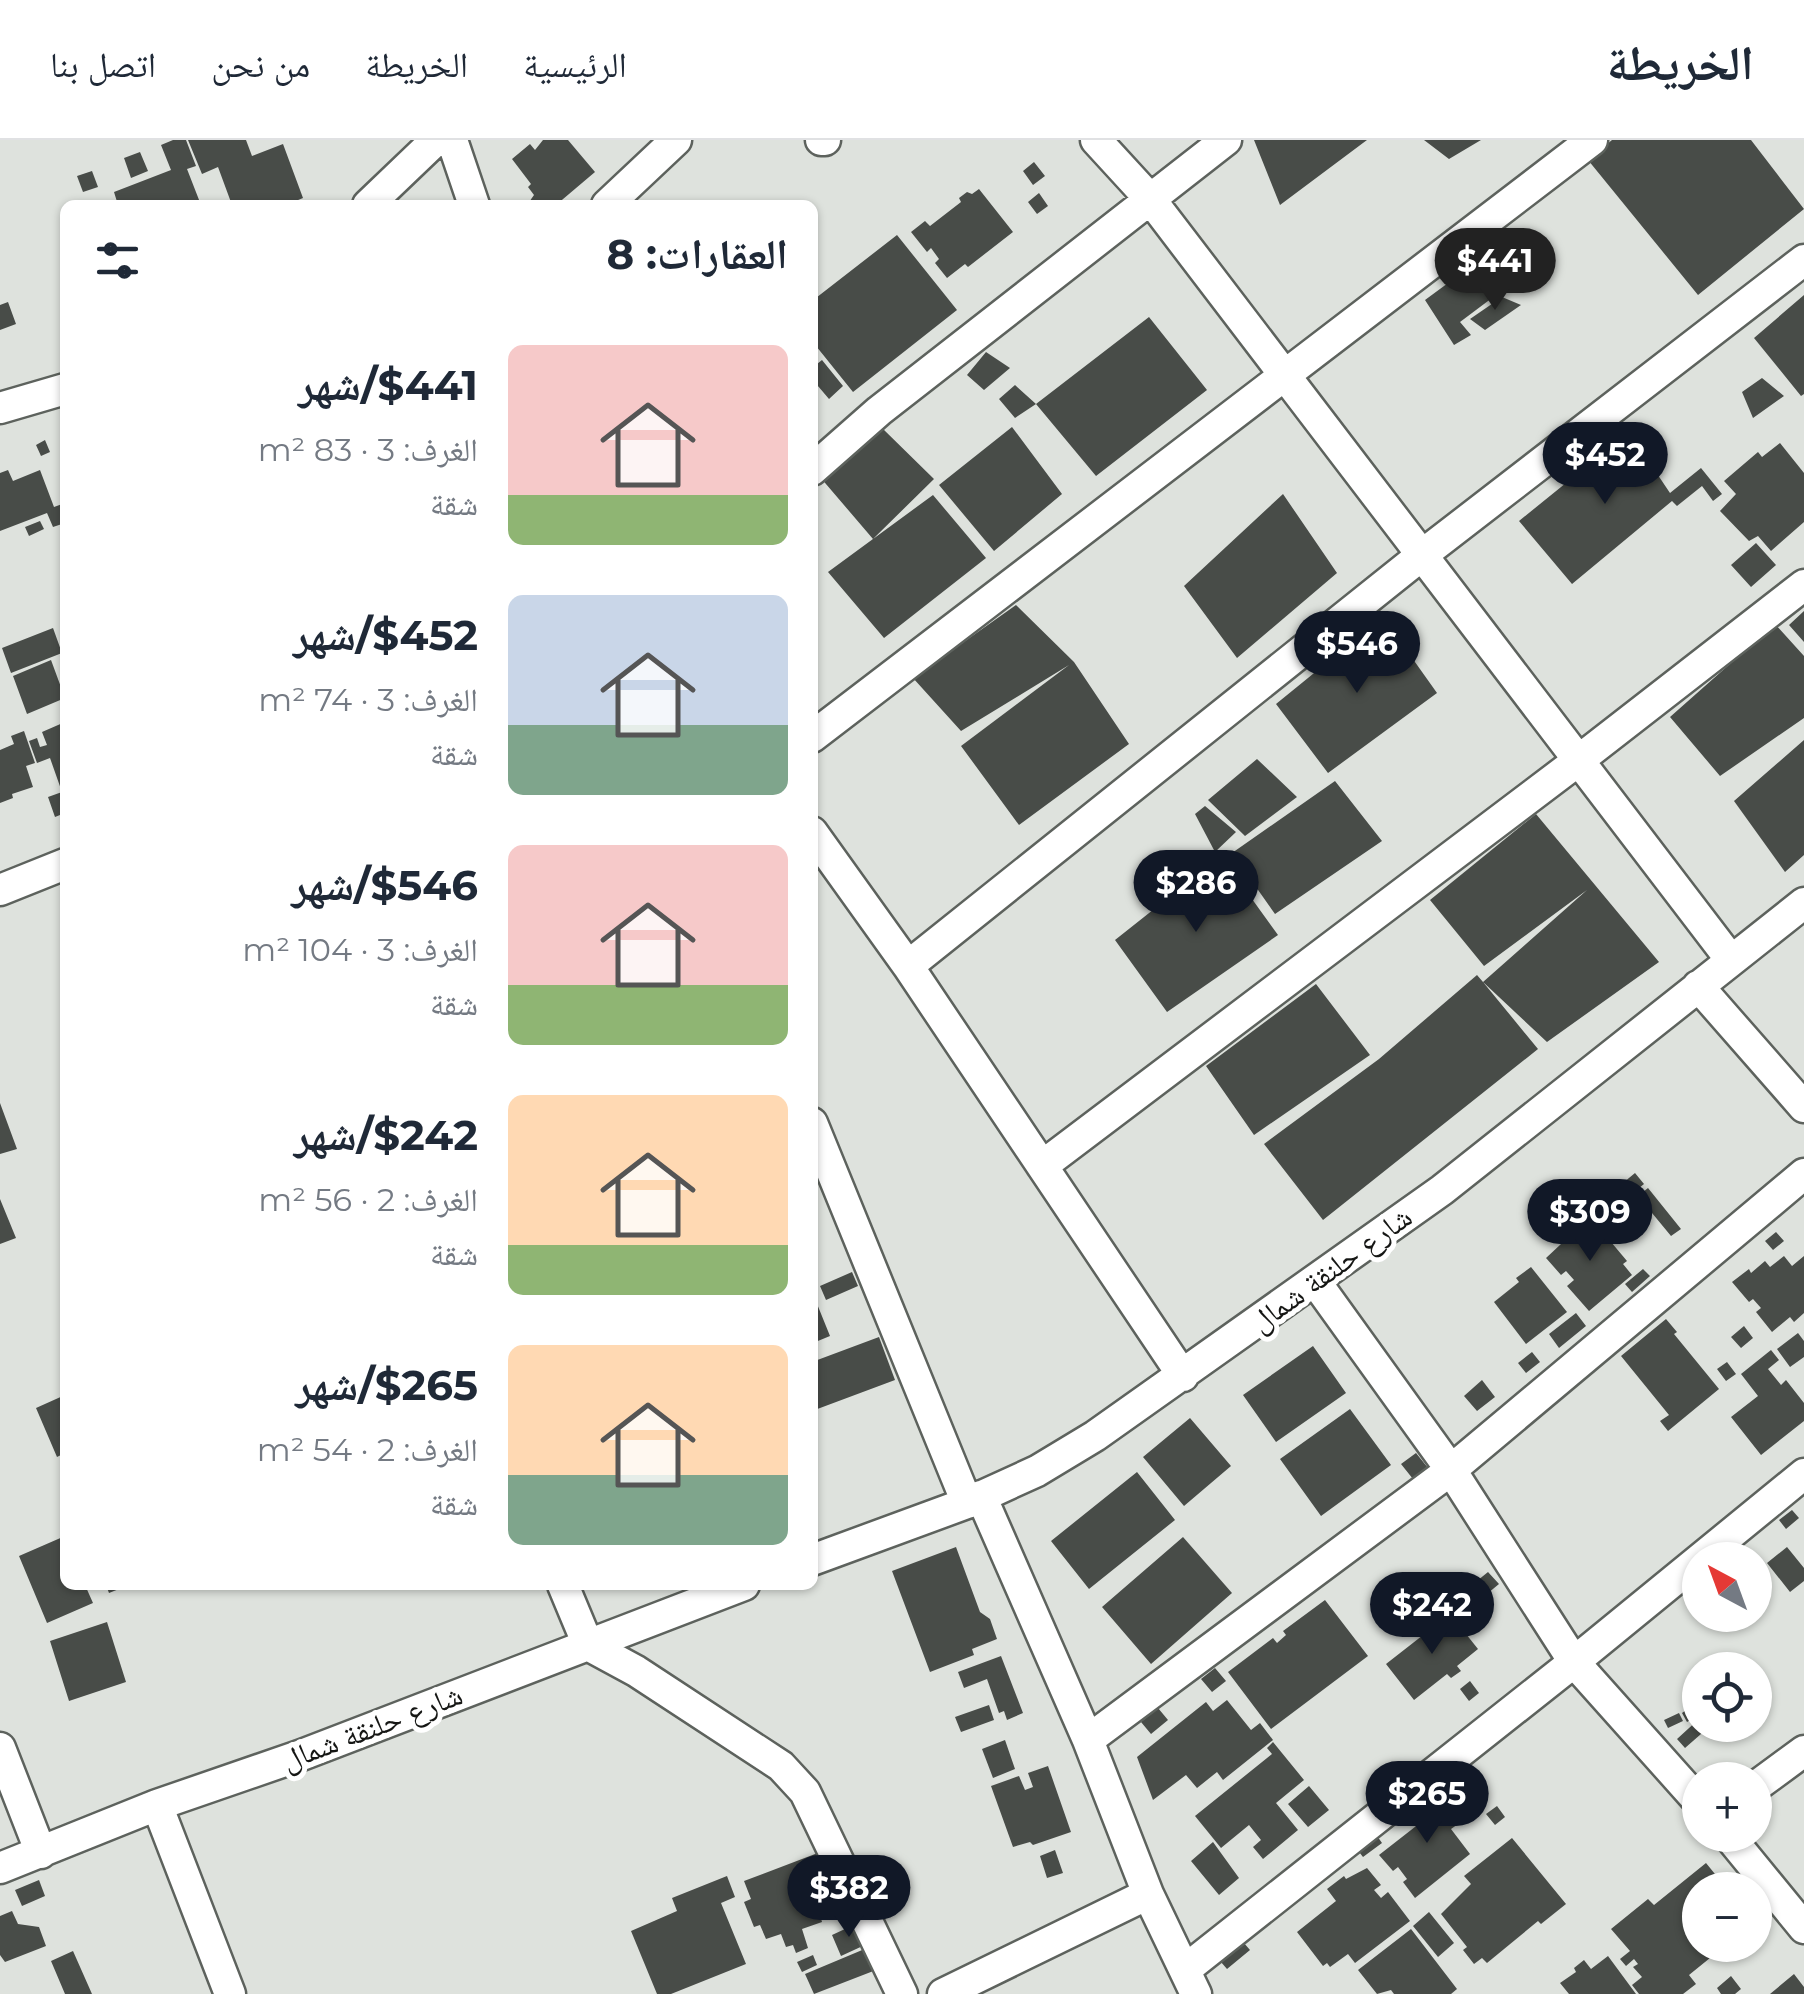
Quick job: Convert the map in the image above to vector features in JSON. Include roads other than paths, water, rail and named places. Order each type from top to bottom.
[{"type":"street","points":[[373,200],[436,140]]},
{"type":"street","points":[[452,140],[472,200]]},
{"type":"street","points":[[612,200],[676,140]]},
{"type":"street","points":[[1096,140],[1151,200],[1732,960]]},
{"type":"street","points":[[818,465],[879,410],[1226,140]]},
{"type":"street","points":[[818,732],[1592,140]]},
{"type":"street","points":[[908,966],[1422,555],[1804,260]]},
{"type":"street","points":[[0,408],[60,398]]},
{"type":"street","points":[[1042,1166],[1804,585]]},
{"type":"street","points":[[818,840],[908,966],[1184,1376]]},
{"type":"street","points":[[0,890],[60,866]]},
{"type":"street","name":"شارع حلنقة شمال","points":[[818,1558],[974,1500],[1038,1471],[1184,1376],[1442,1190],[1804,903]]},
{"type":"street","points":[[1698,986],[1804,1107]]},
{"type":"street","points":[[818,1137],[974,1500],[1088,1740],[1148,1894],[1191,1981],[1804,1474]]},
{"type":"street","points":[[1088,1740],[1451,1470],[1804,1174]]},
{"type":"street","points":[[1314,1282],[1451,1470],[1574,1662],[1682,1783]]},
{"type":"street","points":[[564,1590],[588,1645],[749,1745],[796,1780],[902,1994]]},
{"type":"street","name":"شارع حلنقة شمال","points":[[0,1868],[156,1805],[298,1756],[731,1590]]},
{"type":"street","points":[[0,1748],[41,1852]]},
{"type":"street","points":[[1772,1775],[1804,1751]]},
{"type":"street","points":[[156,1805],[230,1994]]},
{"type":"street","points":[[1742,1852],[1804,1928]]},
{"type":"street","points":[[943,1994],[1148,1894]]}]
